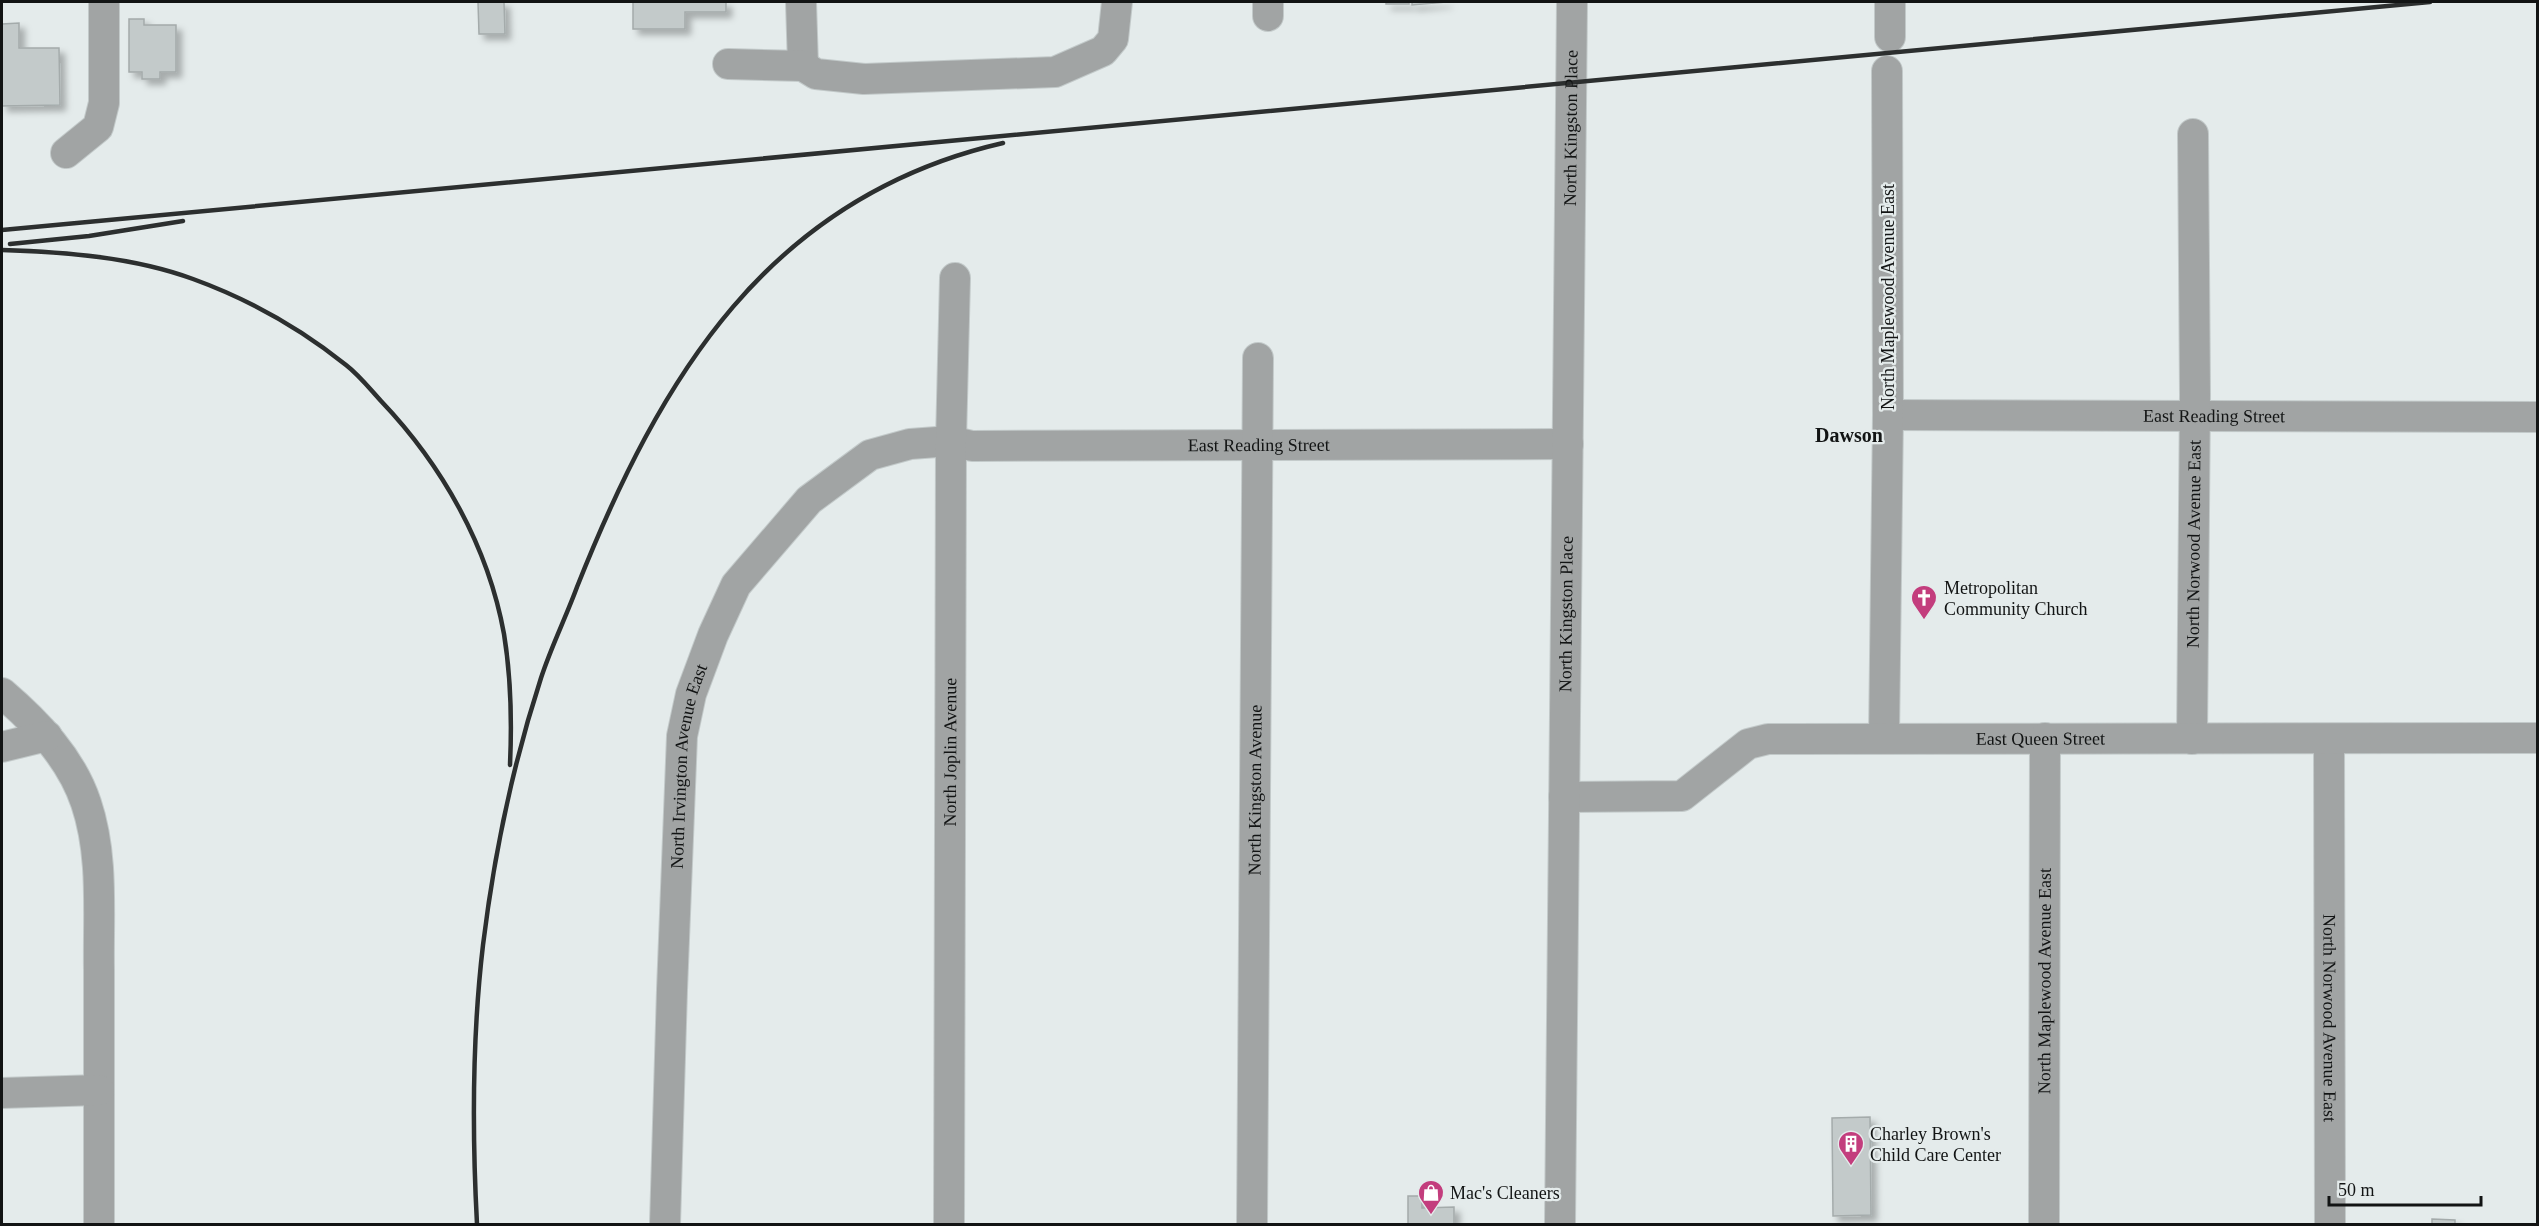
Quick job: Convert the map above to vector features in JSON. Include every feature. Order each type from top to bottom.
[{"type":"street","points":[[66,153],[98,127],[104,103],[104,2]]},
{"type":"street","points":[[801,2],[803,66]]},
{"type":"street","points":[[728,64],[803,66],[816,74],[864,79],[1055,72],[1103,51],[1113,39],[1117,2]]},
{"type":"street","name":"North Kingston Place","points":[[1560,1224],[1572,2]]},
{"type":"street","points":[[1890,2],[1890,37]]},
{"type":"street","name":"North Maplewood Avenue East","points":[[1884,738],[1888,415],[1887,71]]},
{"type":"street","name":"North Norwood Avenue East","points":[[2192,739],[2193,134]]},
{"type":"street","name":"North Joplin Avenue","points":[[949,1224],[951,441],[955,278]]},
{"type":"street","name":"North Kingston Avenue","points":[[1252,1224],[1258,358]]},
{"type":"street","name":"East Reading Street","points":[[1888,415],[2538,417]]},
{"type":"street","name":"East Reading Street","points":[[951,441],[972,446],[1568,444]]},
{"type":"street","name":"North Irvington Avenue East","points":[[665,1224],[682,736],[695,685],[713,635],[736,585],[809,500],[870,456],[910,444],[951,441]]},
{"type":"street","points":[[2,693],[30,717],[47,736],[79,787],[92,825],[98,888],[99,1224]]},
{"type":"street","points":[[2,747],[47,736]]},
{"type":"street","name":"North Maplewood Avenue East","points":[[2044,1224],[2045,738]]},
{"type":"street","name":"East Queen Street","points":[[1564,797],[1682,796],[1748,744],[1760,739],[2538,738]]},
{"type":"street","name":"North Norwood Avenue East","points":[[2329,739],[2330,1224]]},
{"type":"street","points":[[2,1093],[99,1090]]},
{"type":"building","points":[[478,2],[504,2],[505,34],[479,34]]},
{"type":"building","points":[[633,2],[726,2],[726,12],[685,12],[685,29],[633,29]]},
{"type":"building","points":[[1386,2],[1409,2],[1409,4],[1386,4]]},
{"type":"building","points":[[1412,2],[1447,2],[1412,5]]},
{"type":"building","points":[[129,19],[144,19],[144,25],[176,25],[176,72],[160,72],[160,79],[142,79],[142,72],[129,72]]},
{"type":"building","points":[[19,23],[19,48],[59,48],[60,105],[2,106],[2,24]]},
{"type":"building","name":"Charley Brown's Child Care Center","points":[[1870,1117],[1871,1215],[1833,1216],[1832,1118]]},
{"type":"building","name":"Mac's Cleaners","points":[[1408,1196],[1422,1196],[1422,1208],[1454,1207],[1454,1224],[1408,1224]]},
{"type":"building","points":[[2432,1219],[2455,1220],[2455,1224],[2432,1224]]},
{"type":"railway","points":[[2,230],[2430,2]]},
{"type":"railway","points":[[477,1224],[474,1119],[479,980],[499,844],[513,777],[541,678],[609,510],[646,437],[686,369],[733,307],[787,252],[849,206],[921,169],[1003,143]]},
{"type":"railway","points":[[10,244],[89,236],[183,221]]},
{"type":"railway","points":[[2,250],[99,257],[147,265],[193,279],[234,296],[292,327],[329,352],[360,378],[403,426],[443,480],[474,538],[487,569],[497,601],[508,666],[510,765]]},
{"type":"place","name":"Metropolitan Community Church","points":[[1924,621]]},
{"type":"place","name":"Charley Brown's Child Care Center","points":[[1851,1167]]},
{"type":"place","name":"Mac's Cleaners","points":[[1431,1216]]},
{"type":"district","name":"Dawson","points":[[1849,435]]}]
